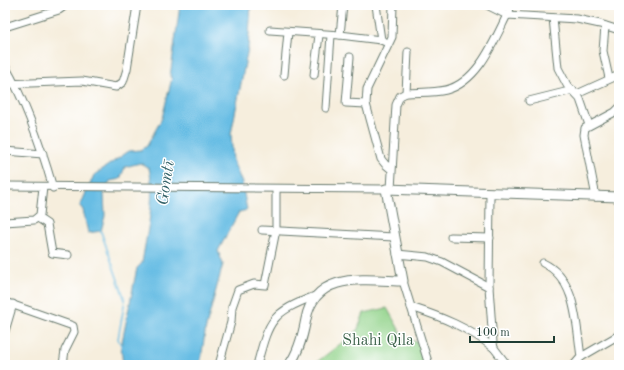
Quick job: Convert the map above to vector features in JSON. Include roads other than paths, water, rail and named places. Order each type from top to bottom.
[{"type":"main road","points":[[288,365],[298,348],[308,309],[315,296],[324,288],[351,280],[402,281],[394,237],[389,189],[490,194],[619,197]]},
{"type":"street","points":[[5,27],[59,10],[66,5]]},
{"type":"street","points":[[5,84],[82,81],[116,87],[123,82],[127,69],[137,5]]},
{"type":"street","points":[[340,35],[343,5]]},
{"type":"street","points":[[376,5],[380,40]]},
{"type":"street","points":[[391,168],[385,164],[381,158],[366,104],[367,89],[393,32],[393,5]]},
{"type":"street","points":[[487,5],[508,15],[577,19],[619,30]]},
{"type":"street","points":[[5,186],[53,188],[389,189],[396,105],[400,96],[406,93],[447,90],[471,75],[508,15],[510,5]]},
{"type":"street","points":[[553,18],[558,68],[567,85],[575,92],[589,125]]},
{"type":"street","points":[[605,26],[604,51],[609,78]]},
{"type":"street","points":[[270,30],[340,35],[380,40],[388,43]]},
{"type":"street","points":[[284,75],[288,32]]},
{"type":"street","points":[[314,75],[319,34]]},
{"type":"street","points":[[326,108],[331,35]]},
{"type":"street","points":[[406,93],[408,52]]},
{"type":"street","points":[[350,57],[346,103],[366,104]]},
{"type":"street","points":[[5,66],[15,83],[43,154],[53,188]]},
{"type":"street","points":[[529,101],[575,92],[619,75]]},
{"type":"street","points":[[596,197],[584,135],[585,128],[615,112],[619,108]]},
{"type":"street","points":[[5,151],[43,154]]},
{"type":"street","points":[[5,222],[34,220],[38,218],[40,215],[43,187]]},
{"type":"street","points":[[219,365],[231,322],[232,307],[238,290],[254,284],[265,285],[276,230],[276,189]]},
{"type":"street","points":[[490,194],[489,287],[494,348]]},
{"type":"street","points":[[38,218],[47,224],[52,253],[68,255]]},
{"type":"street","points":[[262,230],[394,237]]},
{"type":"street","points":[[451,237],[490,238]]},
{"type":"street","points":[[397,254],[428,257],[442,262],[489,287]]},
{"type":"street","points":[[544,263],[552,267],[563,276],[568,287],[572,299],[581,356]]},
{"type":"street","points":[[402,281],[429,365]]},
{"type":"street","points":[[257,365],[266,331],[272,320],[290,305],[315,296]]},
{"type":"street","points":[[5,302],[73,326],[74,332],[65,350],[63,365]]},
{"type":"street","points":[[5,331],[13,304]]},
{"type":"street","points":[[411,307],[440,316],[467,329],[494,348],[507,365]]},
{"type":"street","points":[[574,365],[581,356],[619,335]]},
{"type":"water","name":"Gomtī","points":[[180,5],[251,5],[248,48],[231,134],[233,161],[242,183],[247,210],[239,212],[218,251],[223,264],[206,327],[200,365],[123,365],[121,347],[137,268],[142,263],[150,215],[152,191],[149,168],[140,163],[125,167],[120,179],[110,181],[104,193],[105,216],[101,231],[88,233],[83,210],[80,206],[94,175],[129,151],[141,150],[147,146],[162,118],[172,78],[170,77]]},
{"type":"waterway","points":[[100,229],[125,300],[118,339],[123,348]]},
{"type":"park label","name":"Shahi Qila","points":[[378,341]]}]
